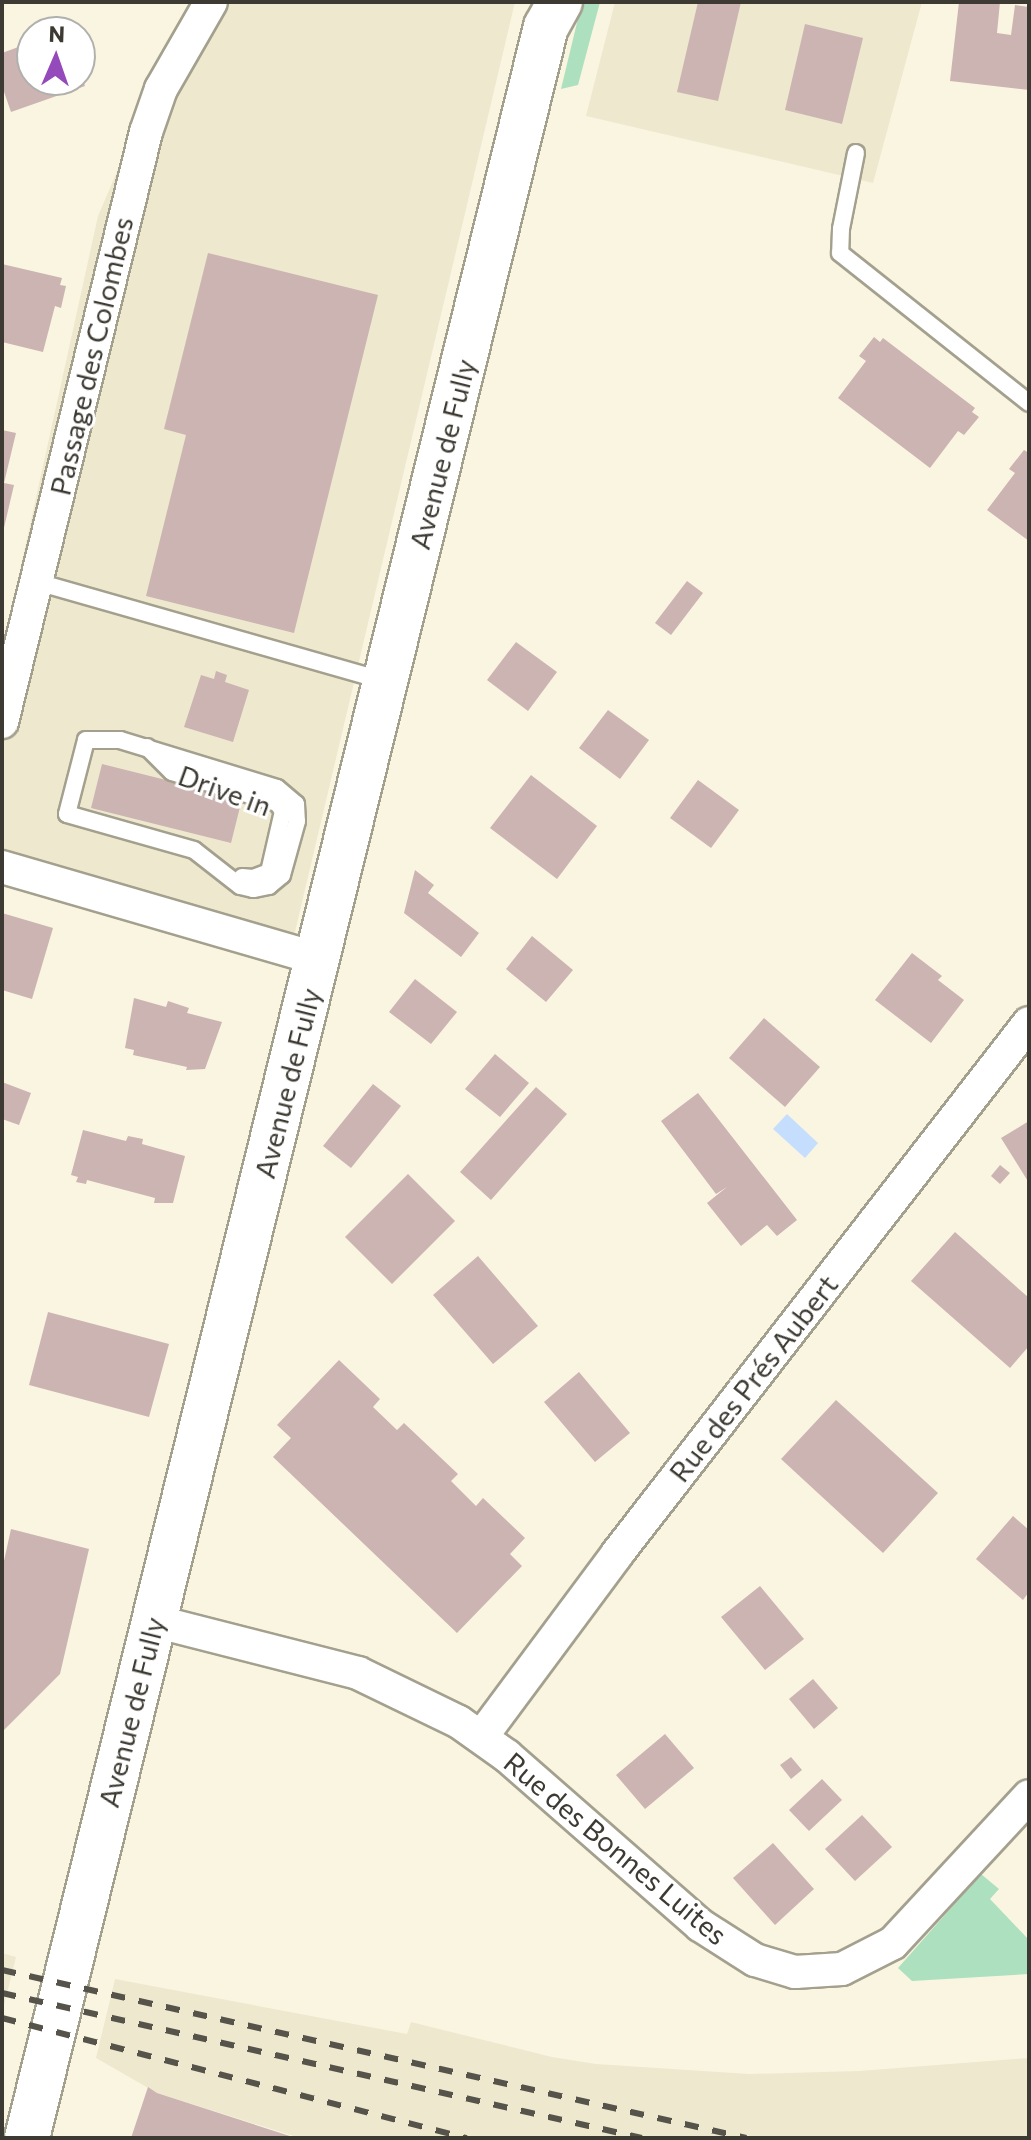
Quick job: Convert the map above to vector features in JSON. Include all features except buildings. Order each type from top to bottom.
[{"type":"main road","name":"Avenue de Fully","points":[[27,2138],[550,10]]},
{"type":"street","name":"Passage des Colombes","points":[[2,722],[114,248],[146,132],[161,89],[211,2]]},
{"type":"street","points":[[2,867],[318,959]]},
{"type":"street","name":"Rue des Prés Aubert","points":[[482,1736],[617,1554],[1029,1023]]},
{"type":"street","name":"Rue des Bonnes Luites","points":[[154,1621],[358,1673],[482,1736],[700,1925],[755,1960],[795,1972],[842,1969],[893,1943],[1029,1796]]},
{"type":"lane","points":[[856,153],[841,229],[840,253],[1029,403]]},
{"type":"lane","points":[[37,582],[384,681]]},
{"type":"lane","points":[[86,740],[120,740],[147,747],[277,788],[296,804],[297,821],[282,875],[269,886],[253,889],[240,886],[211,863],[194,850],[67,814],[86,740]]},
{"type":"shaded area","points":[[195,2],[515,2],[294,936],[2,848],[2,706],[12,607],[98,216],[171,45]]},
{"type":"shaded area","points":[[615,2],[922,2],[873,183],[586,116]]},
{"type":"shaded area","points":[[2,1953],[16,1957],[2,2013]]},
{"type":"shaded area","points":[[115,1979],[407,2034],[411,2022],[552,2057],[596,2064],[749,2074],[859,2071],[1029,2058],[1029,2138],[300,2138],[157,2093],[96,2058]]},
{"type":"green space","points":[[582,2],[600,2],[578,85],[561,89]]},
{"type":"green space","points":[[981,1874],[999,1889],[990,1899],[1029,1940],[1029,1974],[912,1981],[898,1968]]},
{"type":"water","points":[[787,1114],[818,1143],[805,1158],[773,1129]]},
{"type":"railway","points":[[2,1970],[746,2138]]},
{"type":"railway","points":[[2,1993],[642,2138]]},
{"type":"railway","points":[[2,2018],[467,2138]]}]
